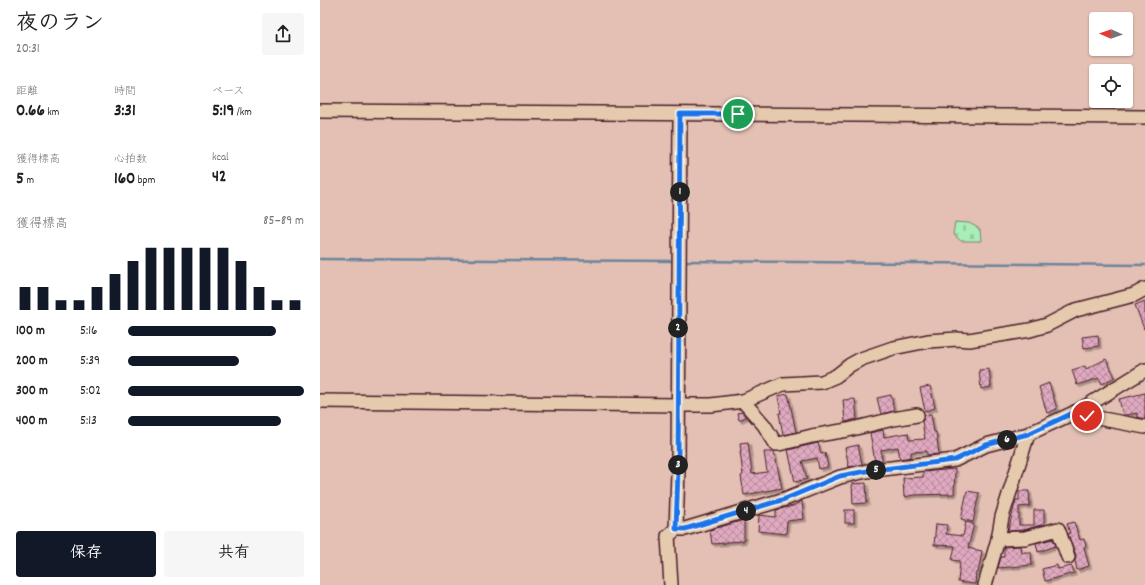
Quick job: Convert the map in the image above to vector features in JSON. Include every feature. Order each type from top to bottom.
[{"type":"street","points":[[320,111],[1145,117]]},
{"type":"street","points":[[676,529],[680,114]]},
{"type":"street","points":[[320,401],[678,405],[711,405],[744,401],[784,384],[822,382],[836,376],[850,365],[861,359],[893,348],[928,341],[956,339],[969,340],[1030,330],[1047,325],[1076,310],[1134,295],[1145,289]]},
{"type":"street","points":[[671,585],[668,536],[676,529],[685,529],[785,499],[840,476],[867,471],[955,460],[986,445],[1028,434],[1075,412],[1145,370]]},
{"type":"street","points":[[744,401],[764,425],[776,444],[917,415]]},
{"type":"street","points":[[1075,412],[1087,416],[1145,427]]},
{"type":"street","points":[[985,585],[998,539],[1002,516],[1028,434]]},
{"type":"street","points":[[998,539],[1025,538],[1058,529],[1068,557]]},
{"type":"green space","points":[[955,222],[969,223],[980,229],[981,241],[961,241],[953,234]]},
{"type":"building","points":[[1145,301],[1145,329],[1144,329],[1135,305]]},
{"type":"building","points":[[1098,335],[1099,346],[1084,348],[1082,337]]},
{"type":"building","points":[[1106,359],[1115,377],[1102,384],[1099,378],[1077,385],[1072,370],[1085,366],[1086,369]]},
{"type":"building","points":[[989,369],[991,387],[981,389],[979,370]]},
{"type":"building","points":[[1049,383],[1057,409],[1047,413],[1039,387]]},
{"type":"building","points":[[930,386],[935,408],[925,411],[920,388]]},
{"type":"building","points":[[1145,393],[1145,419],[1137,417],[1137,413],[1123,415],[1119,399]]},
{"type":"building","points":[[788,394],[796,432],[783,435],[778,396]]},
{"type":"building","points":[[891,395],[894,411],[881,414],[877,398]]},
{"type":"building","points":[[855,399],[857,419],[845,422],[843,400]]},
{"type":"building","points":[[742,412],[746,417],[739,420],[737,413]]},
{"type":"building","points":[[931,414],[934,432],[936,432],[939,454],[927,455],[927,451],[911,452],[911,457],[900,459],[898,447],[881,450],[882,461],[875,462],[870,433],[883,430],[884,437],[908,433],[909,440],[925,439],[922,421],[925,415]]},
{"type":"building","points":[[748,442],[752,474],[767,472],[764,452],[774,452],[782,488],[744,495],[741,476],[743,475],[740,443]]},
{"type":"building","points":[[818,443],[821,454],[825,453],[828,467],[819,469],[817,458],[802,461],[807,479],[795,482],[788,450]]},
{"type":"building","points":[[858,445],[862,464],[849,467],[845,448]]},
{"type":"building","points":[[955,469],[954,494],[914,495],[904,497],[903,478],[923,477],[923,472]]},
{"type":"building","points":[[866,483],[867,503],[853,504],[852,484]]},
{"type":"building","points":[[967,491],[979,493],[973,522],[961,519]]},
{"type":"building","points":[[1019,491],[1029,491],[1030,506],[1019,507],[1019,525],[1034,525],[1034,510],[1044,510],[1044,524],[1024,530],[1008,531],[1016,500],[1019,500]]},
{"type":"building","points":[[802,501],[804,519],[787,521],[786,534],[758,531],[759,515],[776,517],[776,510],[793,506]]},
{"type":"building","points":[[845,510],[854,510],[854,523],[845,523]]},
{"type":"building","points":[[744,520],[744,541],[712,544],[710,530]]},
{"type":"building","points":[[966,522],[974,524],[968,548],[982,551],[978,573],[976,573],[975,584],[958,582],[960,561],[952,560],[955,546],[934,545],[936,524],[947,525],[946,534],[963,536]]},
{"type":"building","points":[[1074,522],[1080,540],[1084,539],[1086,546],[1084,547],[1089,566],[1077,570],[1075,561],[1076,555],[1068,534],[1070,533],[1067,524]]},
{"type":"building","points":[[1053,539],[1056,546],[1038,552],[1036,543]]},
{"type":"building","points":[[1020,546],[1021,552],[1031,552],[1032,565],[998,568],[1001,557],[1004,557],[1004,547]]},
{"type":"building","points":[[1057,565],[1058,569],[1072,566],[1074,573],[1045,581],[1042,569]]},
{"type":"waterway","points":[[320,259],[675,261]]},
{"type":"waterway","points":[[682,261],[1145,265]]},
{"type":"route","points":[[738,114],[680,114],[678,471],[676,529],[685,529],[785,499],[840,476],[867,471],[955,460],[986,445],[1028,434],[1075,412],[1087,416]]}]
